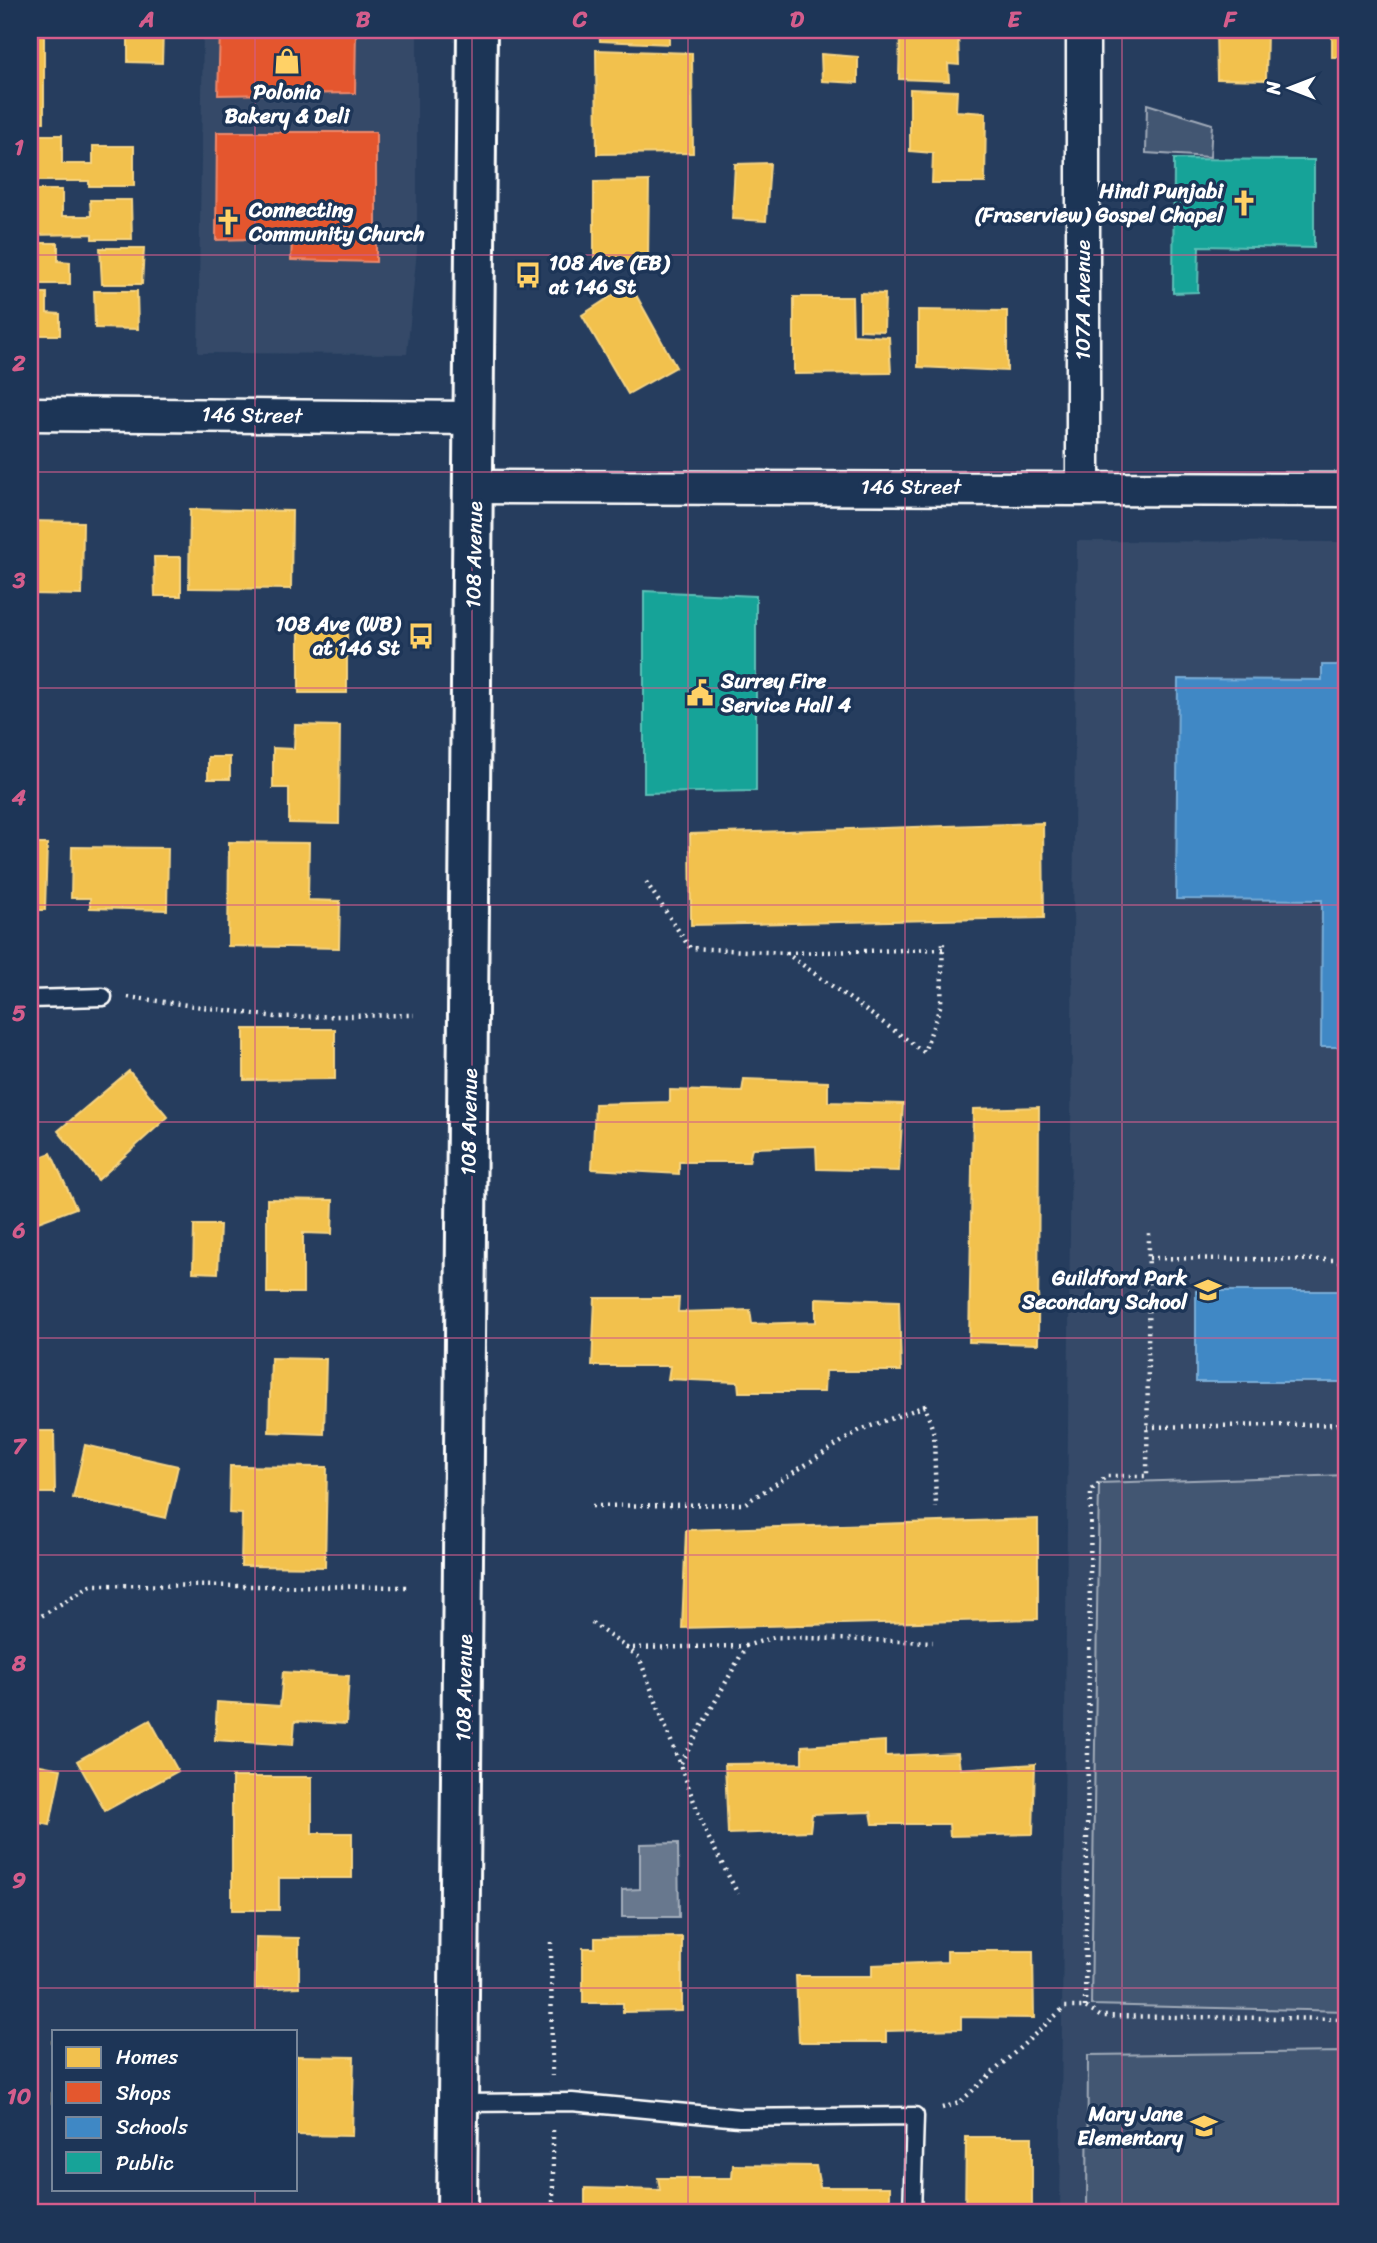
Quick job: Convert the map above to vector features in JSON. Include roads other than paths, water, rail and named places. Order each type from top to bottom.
[{"type":"main road","name":"108 Avenue","points":[[457,2213],[475,487],[477,30]]},
{"type":"street","name":"107A Avenue","points":[[1083,30],[1083,487]]},
{"type":"street","name":"146 Street","points":[[30,414],[475,418]]},
{"type":"street","name":"146 Street","points":[[475,487],[1347,490]]},
{"type":"lane","points":[[30,999],[103,997]]},
{"type":"lane","points":[[459,2103],[572,2102],[739,2118],[915,2116],[912,2213]]},
{"type":"place","name":"Polonia Bakery & Deli","points":[[287,61]]},
{"type":"place","name":"Hindi Punjabi (Fraserview) Gospel Chapel","points":[[1244,203]]},
{"type":"place","name":"Connecting Community Church","points":[[228,222]]},
{"type":"place","name":"108 Ave (EB) at 146 St","points":[[528,275]]},
{"type":"place","name":"108 Ave (WB) at 146 St","points":[[421,636]]},
{"type":"place","name":"Surrey Fire Service Hall 4","points":[[700,693]]},
{"type":"place","name":"Guildford Park Secondary School","points":[[1208,1290]]},
{"type":"place","name":"Mary Jane Elementary","points":[[1204,2126]]}]
